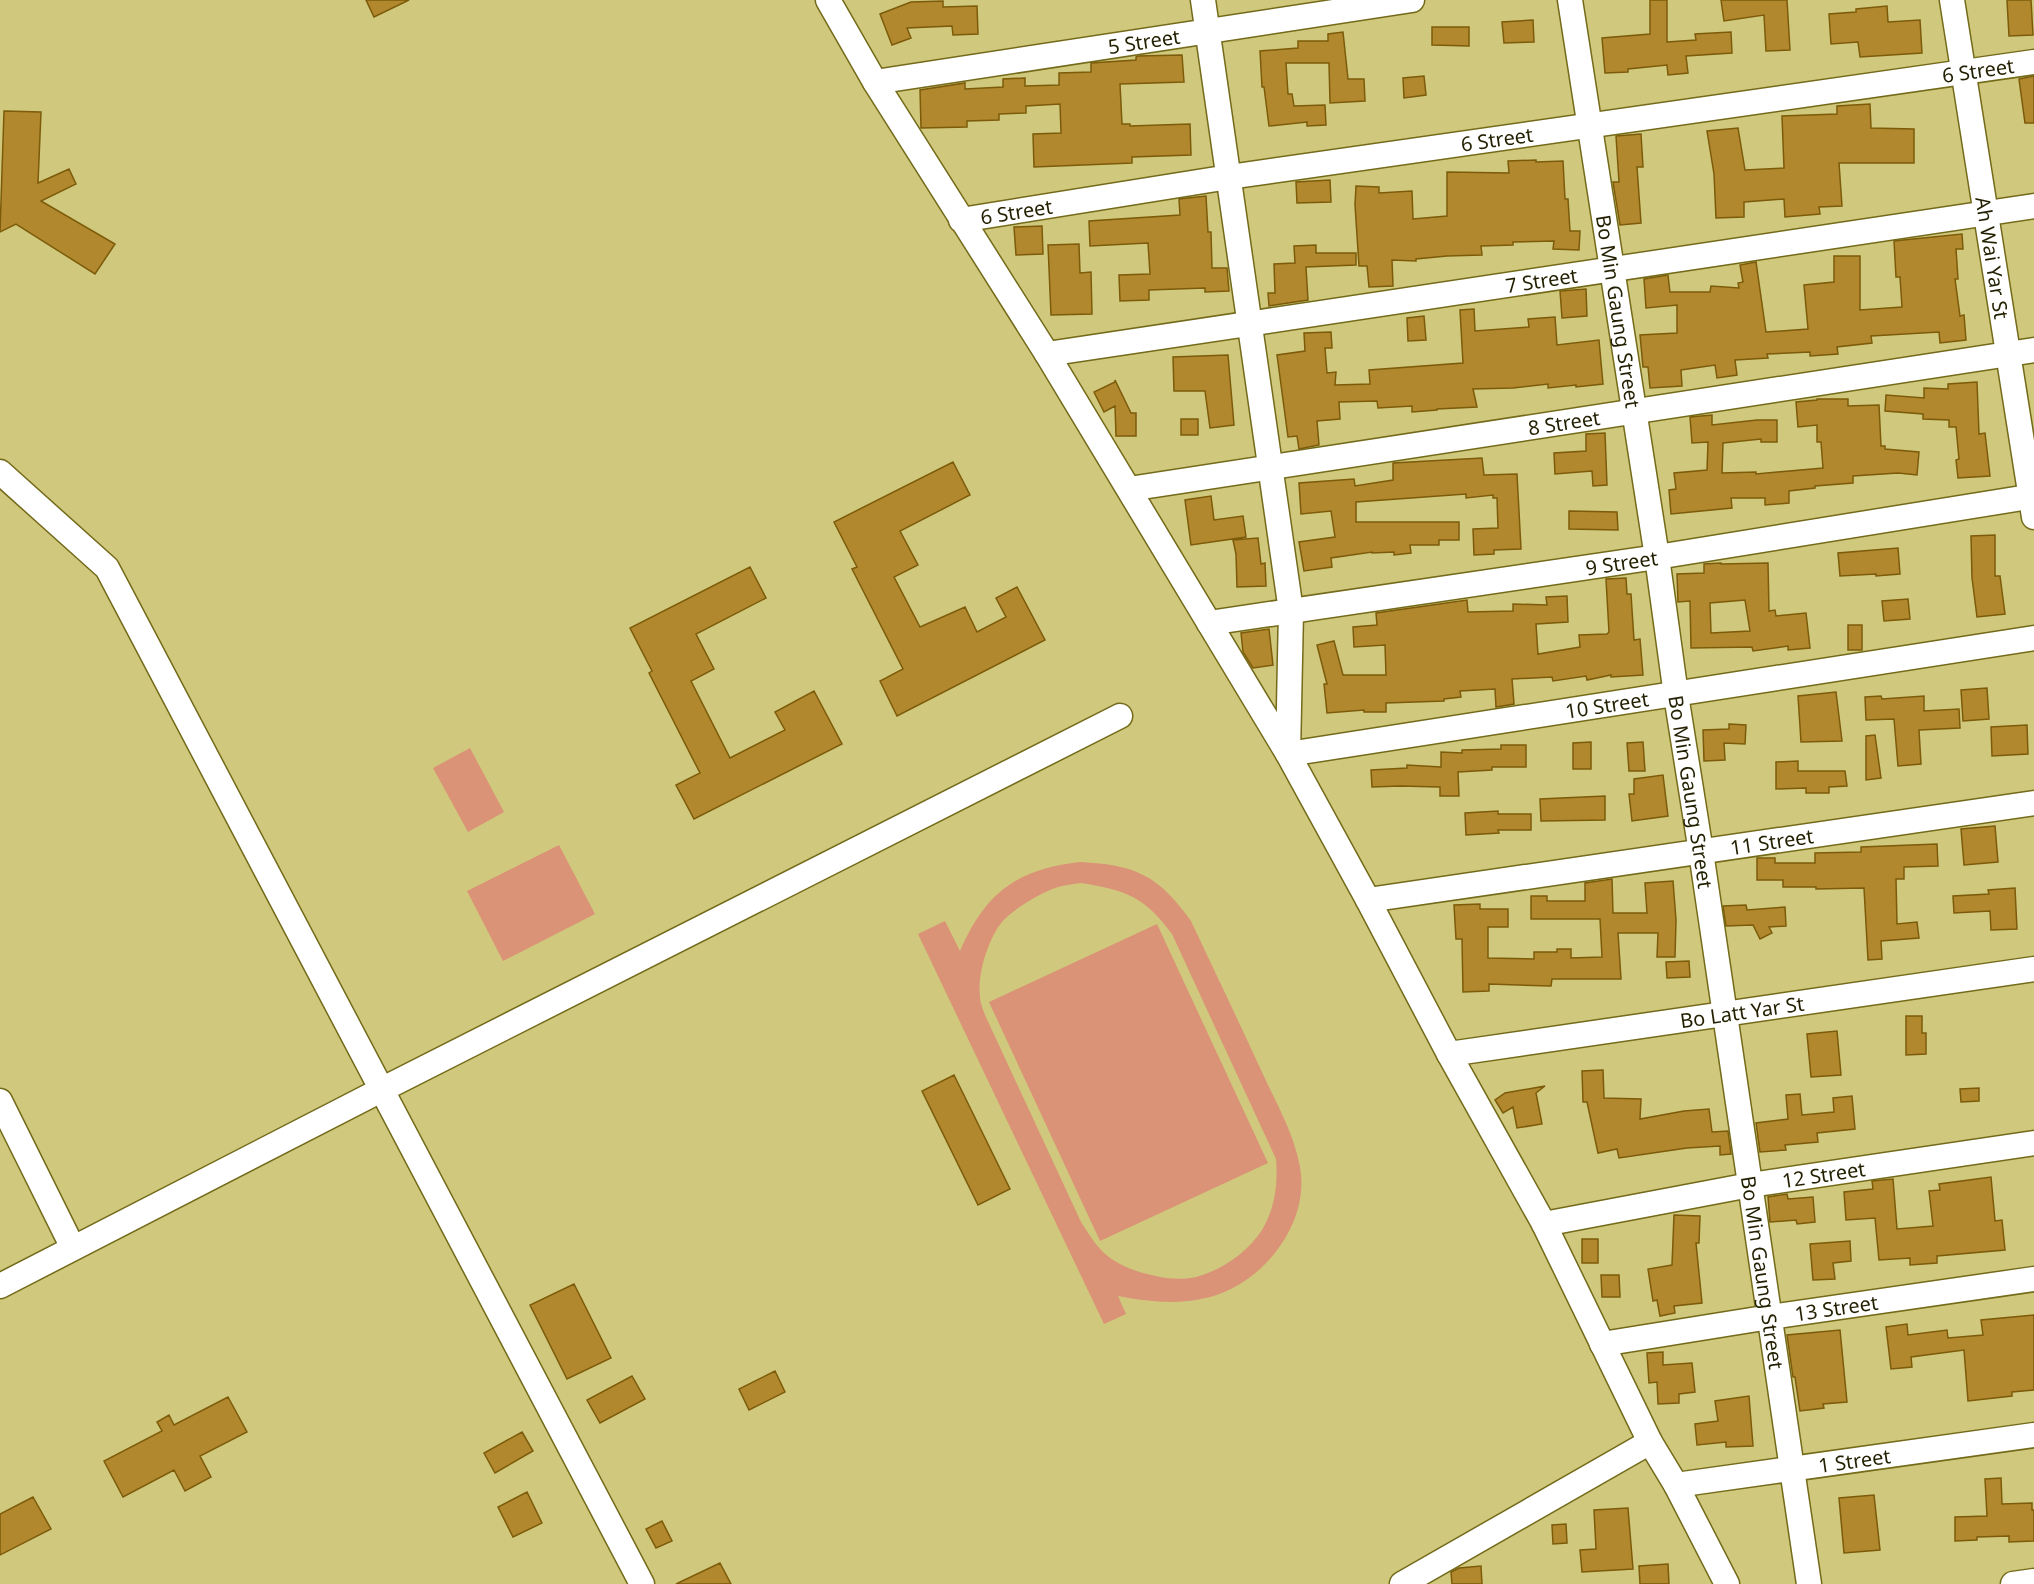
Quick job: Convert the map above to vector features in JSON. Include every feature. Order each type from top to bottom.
[{"type":"street","points":[[828,0],[875,82],[1047,354],[1288,754],[1449,1054],[1544,1224],[1650,1442],[1676,1485],[1727,1584]]},
{"type":"street","points":[[1203,0],[1291,611],[1288,754]]},
{"type":"street","name":"5 Street","points":[[875,82],[1412,0]]},
{"type":"street","name":"Bo Min Gaung Street","points":[[1570,0],[1657,557],[1809,1584]]},
{"type":"street","name":"Ah Wai Yar St","points":[[1952,0],[2033,503]]},
{"type":"street","name":"6 Street","points":[[961,220],[1229,177],[2034,62]]},
{"type":"street","name":"7 Street","points":[[1047,354],[2034,206]]},
{"type":"street","name":"8 Street","points":[[1129,489],[2034,350]]},
{"type":"street","points":[[0,472],[107,568],[642,1584]]},
{"type":"street","name":"9 Street","points":[[1209,623],[2033,503]]},
{"type":"street","name":"10 Street","points":[[1288,754],[2034,638]]},
{"type":"street","points":[[0,1286],[383,1089],[1120,716]]},
{"type":"street","name":"11 Street","points":[[1368,900],[2034,803]]},
{"type":"street","name":"Bo Latt Yar St","points":[[1449,1054],[2034,969]]},
{"type":"street","points":[[0,1101],[73,1248]]},
{"type":"street","name":"12 Street","points":[[1544,1224],[1750,1185],[2034,1143]]},
{"type":"street","name":"13 Street","points":[[1602,1344],[2034,1279]]},
{"type":"street","name":"1 Street","points":[[1676,1485],[2034,1435]]},
{"type":"street","points":[[1402,1584],[1434,1575],[1650,1442]]},
{"type":"street","points":[[2013,1584],[2034,1581]]},
{"type":"shaded area","points":[[470,748],[504,812],[468,832],[433,768]]},
{"type":"shaded area","points":[[559,845],[595,914],[503,961],[467,891]]},
{"type":"shaded area","points":[[1080,862],[1131,870],[1156,883],[1179,905],[1191,921],[1284,1117],[1300,1167],[1300,1196],[1293,1223],[1279,1248],[1260,1269],[1227,1291],[1210,1297],[1175,1302],[1118,1296],[1126,1314],[1104,1324],[918,934],[945,921],[960,951],[980,914],[992,899],[1021,878],[1058,865]],"holes":[[[1081,883],[1122,892],[1133,897],[1153,911],[1172,934],[1276,1159],[1275,1196],[1262,1230],[1242,1253],[1206,1274],[1187,1279],[1176,1279],[1142,1273],[1113,1260],[1095,1243],[1081,1222],[981,1004],[980,978],[985,958],[992,938],[1002,922],[1028,901],[1044,893],[1058,887]]]},
{"type":"shaded area","points":[[1157,924],[1268,1163],[1100,1241],[989,1002]]},
{"type":"building","points":[[366,0],[409,0],[374,17]]},
{"type":"building","points":[[1650,0],[1667,0],[1667,42],[1696,40],[1695,34],[1731,32],[1732,53],[1686,56],[1688,73],[1668,75],[1667,65],[1628,69],[1628,72],[1605,73],[1602,38],[1650,34]]},
{"type":"building","points":[[1721,0],[1787,0],[1790,50],[1766,51],[1764,15],[1724,21]]},
{"type":"building","points":[[2007,0],[2031,0],[2033,35],[2009,36]]},
{"type":"building","points":[[943,1],[943,7],[977,6],[978,34],[953,35],[952,26],[907,28],[911,38],[892,45],[880,14],[911,2]]},
{"type":"building","points":[[1887,6],[1888,22],[1920,20],[1922,53],[1860,57],[1858,42],[1831,44],[1829,14]]},
{"type":"building","points":[[1533,20],[1534,42],[1504,43],[1502,22]]},
{"type":"building","points":[[1432,27],[1469,27],[1469,46],[1432,45]]},
{"type":"building","points":[[1343,32],[1348,79],[1364,79],[1365,101],[1330,103],[1329,63],[1286,63],[1288,94],[1292,94],[1294,106],[1325,105],[1326,125],[1307,126],[1307,122],[1269,126],[1264,87],[1262,87],[1260,51],[1298,48],[1298,41],[1328,41],[1328,34]]},
{"type":"building","points":[[1182,55],[1184,82],[1120,84],[1122,124],[1130,124],[1130,126],[1190,124],[1191,155],[1132,157],[1132,163],[1034,167],[1033,134],[1061,133],[1060,104],[1026,106],[1026,113],[999,114],[999,120],[967,121],[967,127],[921,128],[920,90],[965,83],[965,89],[1003,87],[1003,79],[1025,78],[1025,86],[1059,85],[1059,73],[1091,72],[1091,63],[1136,60],[1138,56]]},
{"type":"building","points":[[1424,76],[1426,95],[1404,98],[1403,78]]},
{"type":"building","points":[[2034,76],[2034,123],[2025,123],[2019,79]]},
{"type":"building","points":[[1870,104],[1871,128],[1914,129],[1914,163],[1839,163],[1842,206],[1819,207],[1820,214],[1785,217],[1784,199],[1744,202],[1744,217],[1716,218],[1714,174],[1707,131],[1738,128],[1745,170],[1784,168],[1782,116],[1837,114],[1837,106]]},
{"type":"building","points":[[4,111],[41,112],[38,183],[69,169],[76,184],[41,201],[115,244],[95,274],[16,224],[0,232]]},
{"type":"building","points":[[1641,134],[1643,167],[1637,167],[1641,223],[1620,225],[1613,182],[1619,182],[1616,136]]},
{"type":"building","points":[[1536,160],[1536,162],[1563,161],[1570,231],[1580,231],[1579,250],[1553,249],[1554,241],[1513,242],[1513,245],[1481,246],[1482,255],[1447,256],[1416,259],[1416,261],[1392,260],[1393,286],[1369,287],[1367,266],[1359,266],[1356,186],[1379,187],[1379,193],[1412,191],[1413,219],[1447,216],[1447,172],[1509,173],[1508,161]]},
{"type":"building","points":[[1330,180],[1331,202],[1297,203],[1296,182]]},
{"type":"building","points":[[1206,196],[1208,232],[1211,232],[1212,268],[1227,268],[1229,291],[1205,292],[1205,288],[1149,290],[1149,300],[1120,301],[1119,275],[1150,274],[1148,243],[1090,246],[1089,221],[1180,215],[1179,199]]},
{"type":"building","points":[[1042,226],[1043,254],[1016,255],[1014,227]]},
{"type":"building","points":[[1962,234],[1963,249],[1956,249],[1958,279],[1955,279],[1960,316],[1964,315],[1966,340],[1940,343],[1939,332],[1871,336],[1872,343],[1837,347],[1838,354],[1810,356],[1810,352],[1767,354],[1768,358],[1735,360],[1737,375],[1717,378],[1715,365],[1681,370],[1682,386],[1650,388],[1648,367],[1643,367],[1640,335],[1677,333],[1677,305],[1646,308],[1644,279],[1668,275],[1670,292],[1710,292],[1711,286],[1739,288],[1738,283],[1743,282],[1740,265],[1756,262],[1766,332],[1808,329],[1804,285],[1834,282],[1834,256],[1860,256],[1860,310],[1902,307],[1900,277],[1896,277],[1894,241]]},
{"type":"building","points":[[1079,244],[1080,273],[1091,272],[1092,314],[1051,315],[1048,245]]},
{"type":"building","points":[[1316,245],[1316,253],[1356,253],[1356,265],[1306,267],[1308,300],[1269,306],[1268,293],[1275,293],[1274,264],[1295,263],[1294,246]]},
{"type":"building","points":[[1586,289],[1587,316],[1562,318],[1560,291]]},
{"type":"building","points":[[1474,309],[1475,331],[1529,327],[1528,319],[1555,317],[1557,345],[1599,340],[1603,384],[1548,388],[1548,384],[1473,389],[1477,407],[1412,412],[1412,406],[1378,408],[1377,401],[1339,402],[1340,419],[1317,421],[1319,445],[1299,449],[1297,436],[1288,437],[1277,355],[1305,351],[1304,333],[1331,332],[1332,348],[1325,348],[1327,373],[1336,372],[1335,385],[1370,384],[1369,370],[1463,363],[1460,310]]},
{"type":"building","points":[[1424,316],[1426,340],[1408,341],[1407,318]]},
{"type":"building","points":[[1228,355],[1234,425],[1210,428],[1205,391],[1174,391],[1173,357]]},
{"type":"building","points":[[1115,380],[1131,413],[1136,413],[1136,436],[1116,436],[1115,406],[1104,412],[1094,392]]},
{"type":"building","points":[[1977,382],[1979,434],[1985,433],[1990,476],[1958,478],[1956,427],[1949,427],[1949,420],[1923,419],[1923,414],[1885,411],[1886,395],[1924,398],[1924,388],[1948,389],[1948,384]]},
{"type":"building","points":[[1848,399],[1848,406],[1879,405],[1881,446],[1885,446],[1885,449],[1919,452],[1917,475],[1898,473],[1853,476],[1853,483],[1789,491],[1789,503],[1765,505],[1765,498],[1731,498],[1732,508],[1671,514],[1669,490],[1676,489],[1674,473],[1707,470],[1708,442],[1692,443],[1690,417],[1712,415],[1712,425],[1777,420],[1777,442],[1761,442],[1761,439],[1723,443],[1722,473],[1756,472],[1756,474],[1823,468],[1821,442],[1817,442],[1817,425],[1798,427],[1796,402]]},
{"type":"building","points":[[1181,419],[1198,419],[1198,435],[1181,435]]},
{"type":"building","points":[[1605,433],[1607,485],[1593,486],[1592,471],[1555,474],[1554,453],[1586,451],[1586,434]]},
{"type":"building","points":[[1482,458],[1484,475],[1517,474],[1521,549],[1494,550],[1494,554],[1474,555],[1473,529],[1498,528],[1497,498],[1493,498],[1493,495],[1466,498],[1466,494],[1356,502],[1356,522],[1459,522],[1459,540],[1439,540],[1439,545],[1410,545],[1411,553],[1394,555],[1394,552],[1372,552],[1331,558],[1332,567],[1304,571],[1299,542],[1335,537],[1331,511],[1301,514],[1299,483],[1354,479],[1355,486],[1393,480],[1393,463]]},
{"type":"building","points":[[953,462],[970,495],[900,531],[918,565],[894,577],[920,627],[965,607],[977,632],[1006,617],[996,598],[1017,587],[1045,640],[897,716],[880,681],[903,669],[852,569],[857,567],[834,522]]},
{"type":"building","points":[[1211,496],[1214,520],[1243,516],[1246,537],[1191,545],[1185,500]]},
{"type":"building","points":[[1569,511],[1617,512],[1618,530],[1569,529]]},
{"type":"building","points":[[1995,535],[1995,576],[2000,576],[2005,614],[1977,617],[1972,578],[1971,536]]},
{"type":"building","points":[[1258,538],[1261,564],[1265,563],[1266,586],[1237,587],[1236,554],[1233,540]]},
{"type":"building","points":[[1898,548],[1900,574],[1840,576],[1838,553]]},
{"type":"building","points":[[1768,563],[1769,611],[1775,610],[1776,616],[1806,613],[1810,648],[1788,650],[1788,646],[1753,651],[1752,647],[1691,648],[1690,601],[1678,602],[1677,574],[1704,573],[1704,564]],"holes":[[[1745,600],[1750,631],[1711,633],[1710,603]]]},
{"type":"building","points":[[750,567],[766,598],[696,634],[714,669],[691,681],[730,758],[785,730],[775,712],[814,691],[842,744],[694,819],[676,785],[700,773],[649,673],[652,671],[630,628]]},
{"type":"building","points":[[1626,578],[1627,594],[1631,594],[1634,640],[1640,639],[1643,675],[1611,677],[1611,675],[1587,680],[1586,676],[1553,681],[1552,677],[1512,679],[1514,704],[1496,707],[1495,689],[1460,691],[1461,697],[1444,699],[1444,701],[1386,703],[1386,712],[1364,712],[1364,710],[1327,713],[1324,684],[1327,684],[1317,645],[1334,641],[1343,675],[1386,675],[1385,645],[1354,647],[1353,627],[1377,625],[1376,613],[1467,600],[1468,612],[1513,611],[1513,604],[1547,605],[1546,597],[1567,596],[1568,622],[1536,624],[1538,654],[1580,647],[1579,635],[1607,634],[1609,632],[1606,579]]},
{"type":"building","points":[[1908,599],[1910,619],[1884,621],[1882,601]]},
{"type":"building","points":[[1848,625],[1862,625],[1862,650],[1848,650]]},
{"type":"building","points":[[1269,629],[1273,665],[1253,668],[1243,652],[1241,633]]},
{"type":"building","points":[[1987,688],[1989,719],[1963,721],[1961,690]]},
{"type":"building","points":[[1836,692],[1842,741],[1801,742],[1798,696]]},
{"type":"building","points":[[1881,696],[1882,699],[1924,696],[1924,711],[1959,709],[1960,728],[1919,730],[1921,764],[1898,766],[1894,719],[1866,720],[1865,697]]},
{"type":"building","points":[[1729,724],[1746,725],[1745,744],[1724,743],[1725,760],[1704,761],[1703,730],[1729,729]]},
{"type":"building","points":[[2027,725],[2028,754],[1992,756],[1991,727]]},
{"type":"building","points":[[1875,735],[1881,778],[1866,780],[1866,736]]},
{"type":"building","points":[[1591,742],[1591,769],[1573,769],[1573,743]]},
{"type":"building","points":[[1643,742],[1645,771],[1629,771],[1627,743]]},
{"type":"building","points":[[1501,745],[1526,745],[1526,767],[1492,767],[1492,770],[1458,772],[1459,796],[1440,796],[1440,787],[1372,787],[1371,770],[1407,768],[1407,765],[1441,767],[1441,752],[1462,753],[1462,750],[1501,749]]},
{"type":"building","points":[[1798,761],[1798,771],[1845,771],[1847,786],[1829,787],[1829,793],[1806,793],[1806,788],[1776,789],[1776,762]]},
{"type":"building","points":[[1663,775],[1668,816],[1632,821],[1629,794],[1634,794],[1634,779]]},
{"type":"building","points":[[1605,796],[1605,820],[1541,821],[1540,799]]},
{"type":"building","points":[[1498,811],[1498,814],[1531,814],[1531,830],[1498,830],[1499,833],[1466,835],[1465,813]]},
{"type":"building","points":[[1995,826],[1998,862],[1964,865],[1961,829]]},
{"type":"building","points":[[1937,844],[1938,866],[1904,867],[1904,879],[1896,879],[1897,924],[1917,922],[1919,938],[1881,941],[1882,959],[1868,960],[1864,888],[1783,887],[1783,880],[1757,880],[1757,858],[1775,858],[1775,863],[1815,863],[1815,853],[1861,852],[1861,847]]},
{"type":"building","points":[[1612,879],[1613,913],[1647,913],[1645,883],[1673,881],[1676,920],[1675,957],[1657,957],[1658,933],[1618,933],[1621,979],[1552,979],[1551,986],[1489,984],[1489,991],[1463,992],[1462,939],[1456,939],[1454,905],[1480,904],[1480,909],[1508,909],[1508,927],[1488,927],[1488,958],[1534,959],[1534,952],[1557,952],[1557,949],[1571,949],[1571,958],[1602,957],[1600,919],[1531,919],[1531,896],[1547,896],[1547,901],[1585,901],[1585,883]]},
{"type":"building","points":[[2015,888],[2017,929],[1991,930],[1990,911],[1954,913],[1953,896],[1989,894],[1988,890]]},
{"type":"building","points":[[1746,905],[1747,910],[1785,907],[1786,926],[1769,927],[1772,933],[1760,939],[1753,925],[1726,926],[1723,906]]},
{"type":"building","points":[[1689,961],[1690,977],[1667,978],[1666,962]]},
{"type":"building","points":[[1906,1016],[1922,1016],[1922,1033],[1926,1033],[1926,1054],[1906,1055]]},
{"type":"building","points":[[1837,1031],[1841,1075],[1811,1077],[1807,1034]]},
{"type":"building","points":[[1603,1070],[1604,1098],[1641,1099],[1640,1119],[1709,1109],[1712,1132],[1728,1131],[1731,1154],[1720,1155],[1720,1146],[1687,1148],[1619,1158],[1617,1149],[1598,1153],[1587,1102],[1583,1102],[1582,1071]]},
{"type":"building","points":[[954,1075],[1010,1189],[978,1205],[922,1091]]},
{"type":"building","points":[[1545,1086],[1536,1093],[1542,1124],[1517,1128],[1513,1107],[1503,1113],[1495,1100],[1505,1093]]},
{"type":"building","points":[[1979,1088],[1979,1101],[1961,1102],[1960,1089]]},
{"type":"building","points":[[1800,1094],[1802,1115],[1834,1112],[1833,1098],[1852,1096],[1855,1129],[1817,1133],[1818,1142],[1785,1145],[1786,1150],[1760,1152],[1756,1123],[1788,1119],[1786,1095]]},
{"type":"building","points":[[1991,1177],[1995,1221],[2002,1220],[2005,1250],[1937,1256],[1937,1263],[1910,1265],[1910,1258],[1879,1260],[1875,1218],[1846,1220],[1844,1192],[1873,1189],[1872,1181],[1893,1179],[1897,1229],[1933,1226],[1929,1191],[1940,1190],[1939,1184]]},
{"type":"building","points":[[1787,1194],[1788,1199],[1813,1197],[1815,1222],[1797,1224],[1796,1220],[1770,1222],[1768,1197]]},
{"type":"building","points":[[1674,1215],[1700,1216],[1699,1243],[1696,1243],[1702,1303],[1674,1306],[1675,1313],[1660,1316],[1657,1300],[1653,1301],[1648,1269],[1672,1265]]},
{"type":"building","points":[[1582,1239],[1598,1239],[1598,1263],[1582,1263]]},
{"type":"building","points":[[1850,1241],[1851,1261],[1833,1263],[1835,1279],[1813,1280],[1810,1244]]},
{"type":"building","points":[[1601,1275],[1619,1275],[1620,1297],[1602,1297]]},
{"type":"building","points":[[574,1284],[611,1358],[567,1379],[530,1305]]},
{"type":"building","points":[[2034,1315],[2034,1390],[2012,1392],[2012,1396],[1968,1401],[1964,1350],[1911,1357],[1912,1367],[1891,1369],[1886,1327],[1907,1324],[1908,1335],[1947,1330],[1948,1338],[1983,1335],[1981,1320]]},
{"type":"building","points":[[1840,1330],[1847,1402],[1823,1404],[1824,1408],[1800,1411],[1787,1335]]},
{"type":"building","points":[[1663,1352],[1663,1365],[1692,1363],[1695,1392],[1679,1394],[1679,1403],[1658,1404],[1657,1382],[1649,1383],[1647,1353]]},
{"type":"building","points":[[775,1371],[785,1392],[749,1410],[739,1389]]},
{"type":"building","points":[[632,1376],[645,1399],[600,1423],[587,1400]]},
{"type":"building","points":[[1749,1396],[1753,1446],[1726,1447],[1726,1442],[1697,1445],[1695,1424],[1718,1421],[1715,1401]]},
{"type":"building","points":[[228,1397],[247,1432],[200,1456],[211,1477],[185,1491],[174,1470],[123,1497],[104,1461],[162,1431],[157,1422],[169,1415],[174,1425]]},
{"type":"building","points":[[522,1432],[533,1451],[495,1473],[484,1453]]},
{"type":"building","points":[[2001,1478],[2002,1504],[2032,1503],[2034,1541],[2009,1542],[2009,1536],[1977,1537],[1977,1540],[1955,1541],[1955,1517],[1987,1516],[1985,1479]]},
{"type":"building","points":[[527,1492],[542,1523],[513,1537],[498,1507]]},
{"type":"building","points":[[1874,1495],[1880,1550],[1844,1553],[1839,1498]]},
{"type":"building","points":[[33,1497],[51,1529],[0,1555],[0,1514]]},
{"type":"building","points":[[1628,1508],[1633,1569],[1582,1572],[1580,1550],[1596,1549],[1594,1510]]},
{"type":"building","points":[[662,1521],[672,1541],[656,1548],[646,1529]]},
{"type":"building","points":[[1566,1524],[1567,1543],[1553,1544],[1552,1525]]},
{"type":"building","points":[[720,1563],[731,1584],[676,1584]]},
{"type":"building","points":[[1668,1564],[1669,1584],[1640,1584],[1639,1566]]},
{"type":"building","points":[[1481,1566],[1482,1584],[1452,1584],[1451,1572],[1459,1568]]}]
